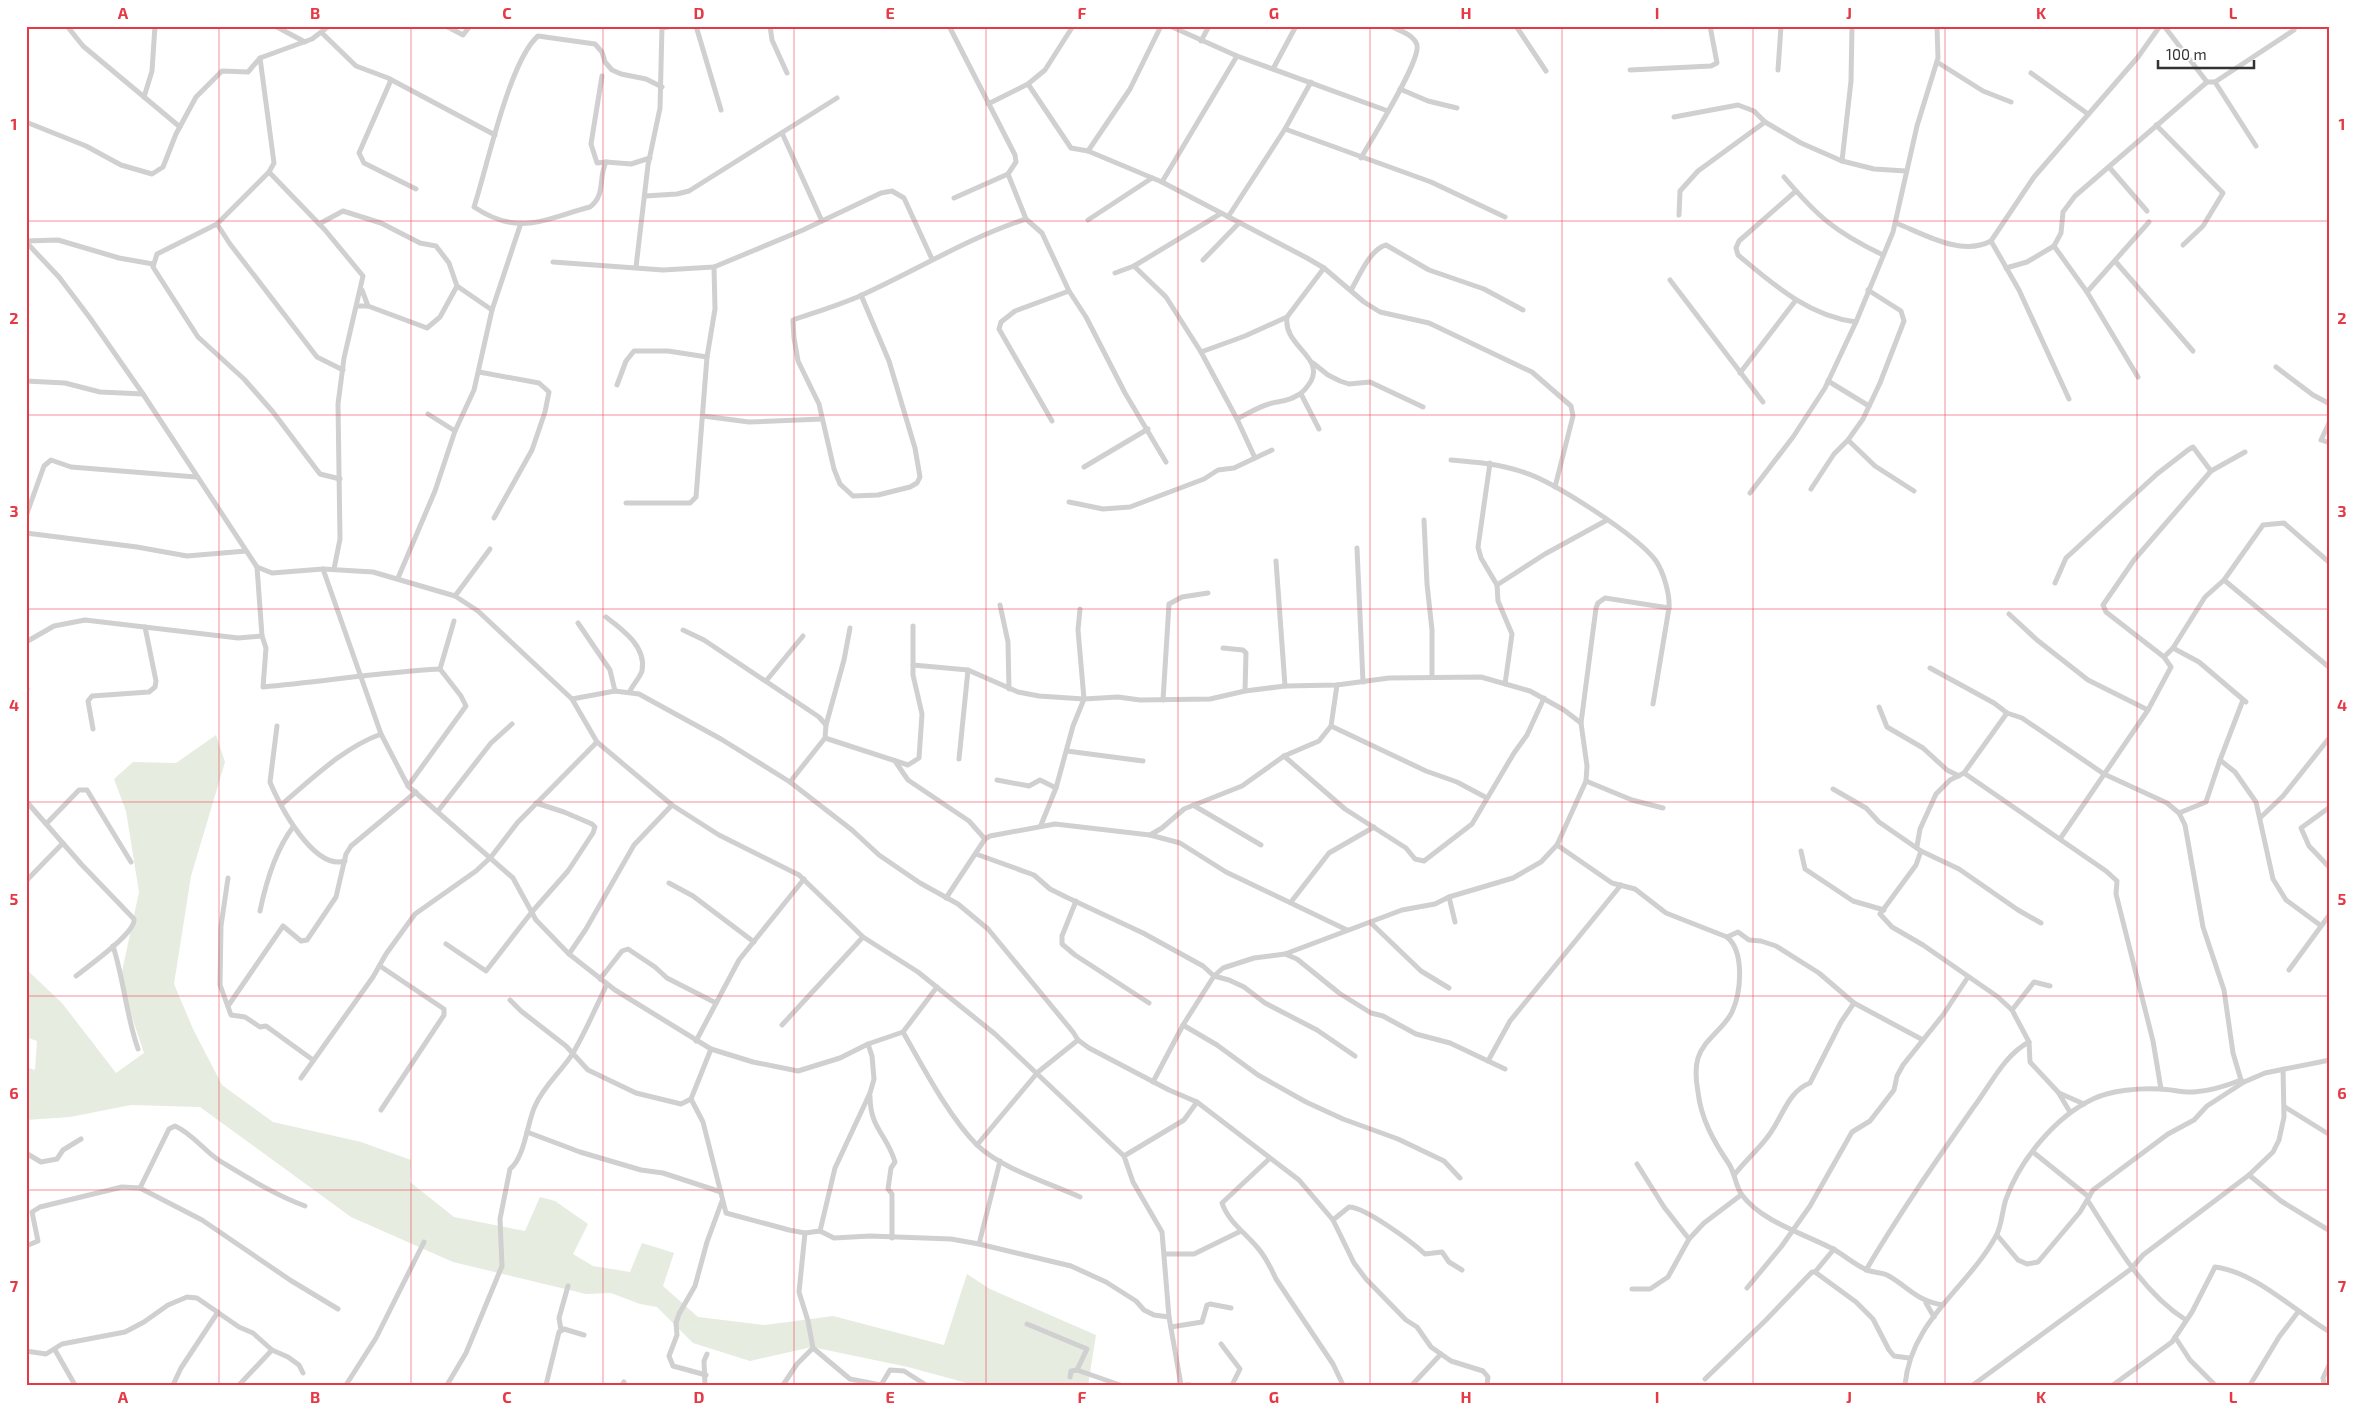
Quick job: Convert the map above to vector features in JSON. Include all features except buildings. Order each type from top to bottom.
[{"type":"street","points":[[144,97],[152,71],[155,26]]},
{"type":"street","points":[[275,26],[305,42]]},
{"type":"street","points":[[26,122],[86,146],[120,165],[152,174],[163,167],[180,127],[196,97],[222,71],[248,72],[260,58],[305,42],[329,26]]},
{"type":"street","points":[[446,26],[463,36],[470,26]]},
{"type":"street","points":[[636,267],[650,158],[660,108],[662,27],[673,26]]},
{"type":"street","points":[[696,26],[721,110]]},
{"type":"street","points":[[770,26],[772,40],[786,73]]},
{"type":"street","points":[[949,26],[1015,155],[1016,162],[1008,174],[954,198]]},
{"type":"street","points":[[988,104],[1028,84],[1045,70],[1073,26]]},
{"type":"street","points":[[1088,151],[1130,90],[1161,26]]},
{"type":"street","points":[[1170,26],[1238,56],[1388,111]]},
{"type":"street","points":[[1201,41],[1209,26]]},
{"type":"street","points":[[1273,69],[1296,26]]},
{"type":"street","points":[[1360,158],[1388,111],[1418,52],[1417,44],[1410,36],[1390,26]]},
{"type":"street","points":[[1516,26],[1546,71]]},
{"type":"street","points":[[1630,70],[1704,66],[1716,63],[1710,26]]},
{"type":"street","points":[[1778,70],[1781,26]]},
{"type":"street","points":[[1842,161],[1851,81],[1852,26]]},
{"type":"street","points":[[1750,493],[1793,437],[1828,380],[1856,322],[1896,223],[1919,119],[1937,62],[1938,26]]},
{"type":"street","points":[[1896,223],[1967,248],[1981,246],[1991,241],[2034,177],[2138,57],[2160,26]]},
{"type":"street","points":[[2164,26],[2206,82]]},
{"type":"street","points":[[68,27],[82,46],[180,127]]},
{"type":"street","points":[[2006,268],[2027,262],[2054,246],[2061,234],[2063,212],[2075,196],[2206,82],[2215,82],[2294,30]]},
{"type":"street","points":[[322,32],[356,66],[391,80],[496,135]]},
{"type":"street","points":[[606,162],[603,168],[600,195],[590,207],[539,224],[505,223],[474,207],[479,184],[522,58],[538,36],[595,44],[612,70],[621,74],[646,79],[662,87]]},
{"type":"street","points":[[1162,182],[1238,56]]},
{"type":"street","points":[[153,264],[157,254],[218,224],[270,172],[274,163],[273,144],[260,58]]},
{"type":"street","points":[[1937,62],[1983,91],[2011,102]]},
{"type":"street","points":[[2031,73],[2088,114]]},
{"type":"street","points":[[602,76],[591,144],[597,163],[631,164],[650,158]]},
{"type":"street","points":[[391,80],[359,153],[364,163],[416,189]]},
{"type":"street","points":[[1228,217],[1285,129],[1311,82]]},
{"type":"street","points":[[2215,82],[2256,146]]},
{"type":"street","points":[[1028,84],[1071,148],[1088,151],[1162,182],[1220,214],[1239,222],[1324,268],[1380,312],[1429,323],[1532,372],[1571,406],[1573,416],[1555,487]]},
{"type":"street","points":[[1400,89],[1428,102],[1457,108]]},
{"type":"street","points":[[645,196],[677,194],[689,191],[837,98]]},
{"type":"street","points":[[1674,116],[1738,105],[1754,111],[1765,122],[1801,142],[1842,161],[1874,169],[1906,171]]},
{"type":"street","points":[[1679,215],[1680,191],[1698,171],[1765,122]]},
{"type":"street","points":[[2156,125],[2223,193],[2202,226],[2183,245]]},
{"type":"street","points":[[1285,129],[1360,158],[1431,182],[1505,217]]},
{"type":"street","points":[[782,133],[822,221]]},
{"type":"street","points":[[2109,167],[2147,211]]},
{"type":"street","points":[[270,172],[319,224],[363,276],[343,370],[338,404],[340,539],[334,569]]},
{"type":"street","points":[[1008,174],[1026,219],[1042,233],[1069,291],[1086,317],[1125,393],[1166,462]]},
{"type":"street","points":[[1784,177],[1823,220],[1839,232],[1883,255]]},
{"type":"street","points":[[1088,220],[1152,178]]},
{"type":"street","points":[[1796,191],[1739,241],[1736,248],[1738,255],[1796,300],[1814,310],[1845,321],[1856,322]]},
{"type":"street","points":[[553,262],[663,270],[714,267],[822,221],[881,193],[897,192],[904,198],[910,208],[932,259]]},
{"type":"street","points":[[319,224],[343,211],[381,223],[420,243],[436,246],[449,263],[458,286],[492,310]]},
{"type":"street","points":[[1115,273],[1134,266],[1220,214]]},
{"type":"street","points":[[861,295],[889,361],[907,420],[920,469],[920,477],[917,483],[910,487],[878,495],[852,496],[846,492],[836,477],[819,404],[798,360],[794,338],[794,320],[861,295],[932,259],[1004,226],[1026,219]]},
{"type":"street","points":[[1203,260],[1239,222]]},
{"type":"street","points":[[2087,292],[2149,222]]},
{"type":"street","points":[[398,578],[435,491],[455,431],[474,390],[492,310],[521,223]]},
{"type":"street","points":[[218,224],[230,244],[317,357],[343,370]]},
{"type":"street","points":[[26,242],[58,240],[120,258],[153,264],[198,337],[244,379],[320,474],[340,479]]},
{"type":"street","points":[[1991,241],[2019,290],[2069,399]]},
{"type":"street","points":[[26,242],[59,277],[144,394],[196,477],[230,523],[257,568],[262,636],[266,648],[263,688],[336,680],[360,675],[440,669]]},
{"type":"street","points":[[1351,290],[1378,249],[1386,245],[1429,270],[1484,289],[1523,310]]},
{"type":"street","points":[[2054,246],[2087,292],[2138,377]]},
{"type":"street","points":[[2115,261],[2193,352]]},
{"type":"street","points":[[1134,266],[1166,297],[1201,352],[1237,419],[1255,458]]},
{"type":"street","points":[[626,503],[690,503],[696,497],[707,357],[715,309],[714,267]]},
{"type":"street","points":[[1201,352],[1246,336],[1287,317],[1324,268]]},
{"type":"street","points":[[1670,280],[1763,402]]},
{"type":"street","points":[[357,306],[368,306],[427,328],[440,317],[458,286]]},
{"type":"street","points":[[361,289],[368,306]]},
{"type":"street","points":[[1811,489],[1834,454],[1848,440],[1869,406],[1904,321],[1901,311],[1868,290]]},
{"type":"street","points":[[1052,421],[999,329],[1001,322],[1015,311],[1069,291]]},
{"type":"street","points":[[1740,373],[1796,300]]},
{"type":"street","points":[[1287,317],[1287,330],[1313,363],[1328,375],[1349,384],[1370,382],[1423,407]]},
{"type":"street","points":[[617,385],[626,362],[634,351],[668,351],[707,357]]},
{"type":"street","points":[[1237,419],[1269,404],[1285,403],[1301,394],[1315,371],[1313,363]]},
{"type":"street","points":[[2276,367],[2312,395],[2330,404]]},
{"type":"street","points":[[479,372],[539,383],[549,392],[545,412],[532,450],[494,518]]},
{"type":"street","points":[[26,380],[65,383],[100,392],[144,394]]},
{"type":"street","points":[[1828,380],[1869,406]]},
{"type":"street","points":[[1301,394],[1319,429]]},
{"type":"street","points":[[428,414],[455,431]]},
{"type":"street","points":[[703,416],[749,422],[822,419]]},
{"type":"street","points":[[2330,421],[2321,440],[2330,443]]},
{"type":"street","points":[[1084,467],[1148,429]]},
{"type":"street","points":[[1848,440],[1875,466],[1914,491]]},
{"type":"street","points":[[2055,583],[2066,558],[2157,474],[2188,450],[2194,447],[2211,471]]},
{"type":"street","points":[[1070,502],[1103,509],[1130,507],[1204,479],[1218,470],[1234,468],[1272,450]]},
{"type":"street","points":[[2060,838],[2148,710],[2172,668],[2164,657],[2106,612],[2103,605],[2134,560],[2211,471],[2245,452]]},
{"type":"street","points":[[26,516],[44,466],[51,460],[71,466],[196,477]]},
{"type":"street","points":[[1451,460],[1490,463],[1525,472],[1555,487],[1634,537],[1657,562],[1670,598],[1653,704]]},
{"type":"street","points":[[1490,463],[1478,547],[1481,558],[1497,585],[1498,601],[1512,634],[1505,684]]},
{"type":"street","points":[[1424,520],[1432,630],[1432,677]]},
{"type":"street","points":[[1497,585],[1545,554],[1607,520]]},
{"type":"street","points":[[2164,657],[2173,648],[2205,597],[2224,580],[2263,525],[2284,523],[2330,563]]},
{"type":"street","points":[[26,533],[137,547],[187,556],[246,551]]},
{"type":"street","points":[[1357,548],[1362,682]]},
{"type":"street","points":[[455,596],[490,549]]},
{"type":"street","points":[[1276,561],[1284,686]]},
{"type":"street","points":[[257,568],[272,574],[323,569],[373,572],[455,596],[478,610],[572,699],[597,742],[672,805],[719,834],[804,879],[863,937],[918,972],[995,1034],[1038,1072],[1077,1113],[1106,1136],[1124,1156],[1133,1182],[1162,1232],[1166,1254],[1171,1327],[1181,1385]]},
{"type":"street","points":[[323,569],[381,734],[408,786],[491,857],[516,882],[531,912],[569,954],[607,984],[696,1041],[712,1049],[753,1062],[798,1072],[840,1058],[868,1044],[903,1032],[937,988]]},
{"type":"street","points":[[2224,580],[2330,668]]},
{"type":"street","points":[[1162,700],[1169,604],[1182,597],[1208,593]]},
{"type":"street","points":[[1153,1082],[1184,1025],[1214,976],[1223,968],[1254,958],[1285,954],[1402,910],[1435,904],[1449,897],[1513,878],[1541,862],[1557,845],[1586,781],[1587,766],[1581,723],[1598,603],[1605,598],[1669,608]]},
{"type":"street","points":[[1000,605],[1008,642],[1010,689]]},
{"type":"street","points":[[1041,825],[1056,788],[1073,726],[1084,699],[1078,630],[1080,609]]},
{"type":"street","points":[[2009,614],[2037,640],[2088,680],[2148,710]]},
{"type":"street","points":[[606,616],[632,639],[640,655],[642,671],[630,691]]},
{"type":"street","points":[[26,642],[54,626],[85,620],[238,638],[262,636]]},
{"type":"street","points":[[440,669],[454,621]]},
{"type":"street","points":[[578,623],[610,670],[615,691]]},
{"type":"street","points":[[902,774],[908,765],[919,758],[922,723],[913,665],[913,626]]},
{"type":"street","points":[[93,729],[88,701],[92,696],[149,692],[155,687],[156,681],[145,627]]},
{"type":"street","points":[[790,782],[825,738],[826,725],[844,660],[850,628]]},
{"type":"street","points":[[683,630],[704,640],[766,681],[818,717],[826,725]]},
{"type":"street","points":[[766,681],[803,636]]},
{"type":"street","points":[[1223,648],[1243,650],[1246,653],[1245,691]]},
{"type":"street","points":[[2173,648],[2199,662],[2245,701],[2220,760],[2206,802],[2179,813]]},
{"type":"street","points":[[913,665],[968,670],[1010,689],[1039,696],[1084,699],[1118,697],[1140,700],[1210,699],[1245,691],[1284,686],[1336,685],[1389,678],[1481,677],[1544,698],[1581,723]]},
{"type":"street","points":[[1930,668],[1994,703],[2007,714],[2022,718],[2104,774],[2167,803],[2179,813],[2185,825],[2203,926],[2224,990],[2233,1053],[2243,1081]]},
{"type":"street","points":[[408,786],[466,706],[461,696],[440,669]]},
{"type":"street","points":[[959,759],[968,670]]},
{"type":"street","points":[[1150,835],[1162,828],[1184,809],[1242,786],[1284,756],[1319,741],[1331,726],[1336,685]]},
{"type":"street","points":[[572,699],[615,691],[630,691],[720,739],[790,782],[852,830],[880,855],[946,898],[988,929],[1078,1040],[1089,1048],[1153,1082],[1197,1102],[1212,1112],[1269,1160],[1299,1180],[1333,1220],[1354,1263],[1366,1279],[1406,1320],[1417,1327],[1431,1348],[1462,1366],[1483,1371],[1488,1377],[1487,1385]]},
{"type":"street","points":[[1284,756],[1345,809],[1406,848],[1415,859],[1424,860],[1472,824],[1486,798],[1527,736],[1544,698]]},
{"type":"street","points":[[1879,707],[1887,727],[1929,752],[1947,770],[1962,775],[2060,838],[2117,881],[2116,894],[2153,1041],[2160,1089]]},
{"type":"street","points":[[2007,714],[1962,775],[1950,780],[1932,801],[1920,830],[1916,865],[1880,914],[1892,927],[1968,977],[2012,1010],[2028,1042],[2030,1062],[2058,1092],[2070,1112]]},
{"type":"street","points":[[438,811],[491,743],[512,724]]},
{"type":"street","points":[[278,726],[270,782],[293,827],[314,850],[334,861],[345,861]]},
{"type":"street","points":[[1331,726],[1426,771],[1457,782],[1486,798]]},
{"type":"street","points":[[282,804],[347,750],[363,740],[381,734]]},
{"type":"street","points":[[2260,817],[2283,796],[2330,737]]},
{"type":"street","points":[[825,738],[908,765]]},
{"type":"street","points":[[301,1078],[415,914],[476,871],[491,857],[536,803],[597,742]]},
{"type":"street","points":[[1067,751],[1143,761]]},
{"type":"street","points":[[2220,760],[2235,772],[2256,802],[2273,879],[2286,900],[2320,925]]},
{"type":"street","points":[[895,761],[902,774],[926,794],[970,821],[985,839]]},
{"type":"street","points":[[1947,770],[1950,780]]},
{"type":"street","points":[[997,780],[1029,786],[1040,780],[1056,788]]},
{"type":"street","points":[[1586,781],[1632,800],[1663,808]]},
{"type":"street","points":[[1832,789],[1866,808],[1884,825],[1919,848],[1960,869],[2041,923]]},
{"type":"street","points":[[47,823],[79,790],[87,790],[131,862]]},
{"type":"street","points":[[228,1006],[284,926],[301,941],[307,940],[336,897],[346,854],[356,839],[416,792]]},
{"type":"street","points":[[26,801],[134,919],[134,926],[76,976]]},
{"type":"street","points":[[446,944],[486,971],[531,912],[568,871],[594,833],[594,826],[564,812],[536,803]]},
{"type":"street","points":[[569,954],[586,929],[634,845],[672,805]]},
{"type":"street","points":[[1193,805],[1261,844]]},
{"type":"street","points":[[2330,807],[2301,828],[2309,846],[2330,868]]},
{"type":"street","points":[[946,898],[985,839],[1041,825],[1063,825],[1150,835],[1180,843],[1226,872],[1347,930]]},
{"type":"street","points":[[260,911],[268,875],[286,836],[293,827]]},
{"type":"street","points":[[1291,902],[1329,853],[1374,827]]},
{"type":"street","points":[[26,881],[63,843]]},
{"type":"street","points":[[1557,845],[1612,883],[1635,889],[1666,913],[1727,937],[1733,942],[1738,956],[1739,982],[1735,1003],[1732,1013],[1716,1030],[1701,1052],[1698,1058],[1696,1075],[1701,1113],[1716,1144],[1735,1174],[1741,1194],[1768,1218],[1834,1249],[1866,1270],[1886,1275],[1926,1303],[1934,1317]]},
{"type":"street","points":[[1801,851],[1805,869],[1853,901],[1884,910]]},
{"type":"street","points":[[976,854],[1034,875],[1050,889],[1143,933],[1203,966],[1214,976],[1244,987],[1265,1003],[1317,1030],[1355,1056]]},
{"type":"street","points":[[228,878],[221,926],[220,985],[231,1015],[245,1017],[260,1027],[266,1026],[313,1060]]},
{"type":"street","points":[[696,1041],[739,960],[804,879]]},
{"type":"street","points":[[669,883],[694,896],[754,942]]},
{"type":"street","points":[[1488,1061],[1510,1021],[1621,885]]},
{"type":"street","points":[[1449,897],[1455,922]]},
{"type":"street","points":[[1076,901],[1062,936],[1062,944],[1075,955],[1149,1003]]},
{"type":"street","points":[[2289,970],[2320,925],[2330,914]]},
{"type":"street","points":[[1371,923],[1421,971],[1448,988]]},
{"type":"street","points":[[1727,937],[1738,932]]},
{"type":"street","points":[[1733,942],[1738,932]]},
{"type":"street","points":[[1738,932],[1749,940],[1761,941],[1776,946],[1819,973],[1854,1003],[1923,1040]]},
{"type":"street","points":[[782,1025],[863,937]]},
{"type":"street","points":[[113,946],[122,972],[130,1022],[138,1049]]},
{"type":"street","points":[[600,979],[622,951],[628,949],[655,967],[667,978],[716,1003]]},
{"type":"street","points":[[1285,954],[1297,959],[1340,993],[1371,1013],[1382,1016],[1416,1034],[1450,1043],[1505,1069]]},
{"type":"street","points":[[380,966],[444,1010],[444,1015],[381,1110]]},
{"type":"street","points":[[1746,1288],[1793,1230],[1818,1192],[1852,1132],[1870,1121],[1881,1109],[1894,1090],[1902,1065],[1923,1040],[1968,977]]},
{"type":"street","points":[[2012,1010],[2034,982],[2050,986]]},
{"type":"street","points":[[447,1385],[466,1352],[502,1266],[500,1219],[510,1169],[514,1164],[527,1132],[535,1104],[558,1070],[572,1054],[607,984]]},
{"type":"street","points":[[510,1000],[521,1011],[566,1046],[588,1070],[636,1093],[681,1104],[692,1099],[712,1049]]},
{"type":"street","points":[[1735,1174],[1769,1135],[1783,1109],[1802,1086],[1810,1083],[1841,1022],[1854,1003]]},
{"type":"street","points":[[1184,1025],[1217,1045],[1258,1075],[1306,1102],[1343,1120],[1398,1139],[1444,1161],[1460,1178]]},
{"type":"street","points":[[903,1032],[933,1084],[977,1145],[1000,1161],[1080,1197]]},
{"type":"street","points":[[977,1145],[1038,1072],[1078,1040]]},
{"type":"street","points":[[1866,1270],[1901,1211],[1966,1118],[2016,1049],[2028,1042]]},
{"type":"street","points":[[820,1231],[836,1168],[870,1093],[874,1078],[872,1056],[868,1044]]},
{"type":"street","points":[[1906,1385],[1910,1358],[1919,1337],[1997,1235],[2006,1198],[2033,1152],[2054,1124],[2094,1098],[2109,1094],[2160,1089],[2193,1092],[2220,1088],[2265,1072],[2328,1060],[2330,1053]]},
{"type":"street","points":[[1973,1385],[2131,1269],[2158,1243],[2249,1175],[2276,1148],[2285,1107],[2283,1070]]},
{"type":"street","points":[[1997,1235],[2018,1260],[2027,1264],[2038,1262],[2053,1247],[2093,1190],[2168,1134],[2194,1120],[2207,1106],[2243,1081]]},
{"type":"street","points":[[2058,1092],[2084,1104]]},
{"type":"street","points":[[870,1093],[870,1114],[892,1151],[895,1162],[891,1168],[888,1189],[892,1194],[892,1238]]},
{"type":"street","points":[[692,1099],[703,1122],[726,1212],[805,1233],[820,1231],[834,1238],[870,1236],[951,1239],[979,1244],[1071,1266],[1106,1282],[1136,1300],[1144,1310],[1154,1315],[1170,1317]]},
{"type":"street","points":[[1124,1156],[1184,1120],[1197,1102]]},
{"type":"street","points":[[2285,1107],[2330,1136]]},
{"type":"street","points":[[140,1188],[169,1129],[175,1126],[197,1140],[219,1160],[262,1188],[305,1206]]},
{"type":"street","points":[[527,1132],[580,1152],[641,1170],[663,1173],[722,1192]]},
{"type":"street","points":[[26,1153],[41,1162],[57,1159],[63,1150],[81,1139]]},
{"type":"street","points":[[2033,1152],[2088,1199],[2131,1269],[2177,1314],[2186,1320]]},
{"type":"street","points":[[1269,1160],[1222,1203],[1225,1211],[1258,1248],[1276,1279],[1333,1364],[1343,1385]]},
{"type":"street","points":[[979,1244],[1000,1161]]},
{"type":"street","points":[[1637,1164],[1664,1207],[1689,1239]]},
{"type":"street","points":[[2249,1175],[2280,1201],[2330,1231]]},
{"type":"street","points":[[26,1246],[38,1241],[32,1212],[40,1207],[122,1187],[140,1188],[202,1220],[290,1280],[338,1309]]},
{"type":"street","points":[[1632,1289],[1650,1289],[1663,1281],[1674,1269],[1689,1239],[1704,1223],[1741,1194]]},
{"type":"street","points":[[706,1375],[673,1366],[669,1356],[677,1335],[676,1323],[679,1314],[695,1286],[707,1242],[722,1201]]},
{"type":"street","points":[[1333,1220],[1349,1208],[1358,1209],[1406,1236],[1425,1254],[1442,1252],[1449,1262],[1462,1270]]},
{"type":"street","points":[[1166,1254],[1194,1254],[1242,1232]]},
{"type":"street","points":[[805,1233],[799,1292],[813,1348],[850,1379],[881,1385],[890,1370],[904,1371],[926,1385]]},
{"type":"street","points":[[346,1385],[376,1338],[424,1242]]},
{"type":"street","points":[[1705,1379],[1812,1272],[1815,1272],[1834,1249]]},
{"type":"street","points":[[2114,1384],[2172,1342],[2215,1267],[2232,1269],[2290,1303],[2298,1312],[2330,1332]]},
{"type":"street","points":[[1815,1272],[1830,1282],[1874,1319],[1889,1350],[1894,1356],[1910,1358]]},
{"type":"street","points":[[546,1385],[558,1334],[561,1330],[559,1318],[568,1286]]},
{"type":"street","points":[[26,1351],[46,1354],[68,1342],[125,1332],[182,1298],[197,1298],[239,1326],[254,1333],[272,1350],[288,1356],[299,1365],[303,1373]]},
{"type":"street","points":[[1926,1303],[1943,1305]]},
{"type":"street","points":[[1171,1327],[1202,1322],[1207,1305],[1210,1304],[1231,1308]]},
{"type":"street","points":[[173,1385],[181,1368],[218,1312]]},
{"type":"street","points":[[2250,1385],[2275,1343],[2298,1312]]},
{"type":"street","points":[[1027,1324],[1087,1349],[1077,1370]]},
{"type":"street","points":[[561,1330],[584,1335]]},
{"type":"street","points":[[2175,1337],[2190,1360],[2215,1385]]},
{"type":"street","points":[[1221,1344],[1240,1369],[1232,1385]]},
{"type":"street","points":[[783,1385],[797,1364],[813,1348]]},
{"type":"street","points":[[55,1350],[75,1385]]},
{"type":"street","points":[[239,1385],[272,1350]]},
{"type":"street","points":[[705,1385],[704,1361],[707,1354]]},
{"type":"street","points":[[1412,1385],[1441,1354]]},
{"type":"street","points":[[2324,1385],[2323,1378],[2330,1362]]},
{"type":"street","points":[[1070,1377],[1072,1371],[1077,1370],[1120,1385]]},
{"type":"shaded area","points":[[216,735],[225,762],[191,876],[174,984],[193,1029],[222,1085],[273,1122],[361,1142],[411,1160],[410,1182],[454,1217],[525,1231],[540,1197],[555,1201],[588,1224],[573,1254],[593,1266],[630,1272],[642,1243],[674,1253],[663,1286],[698,1317],[765,1325],[833,1316],[944,1345],[967,1274],[990,1289],[1096,1335],[1088,1385],[974,1385],[908,1367],[812,1347],[750,1361],[693,1343],[657,1307],[640,1304],[611,1293],[586,1294],[453,1262],[351,1217],[200,1107],[131,1105],[70,1117],[26,1120],[26,1067],[35,1070],[37,1041],[26,1037],[26,969],[62,1003],[116,1073],[144,1053],[120,981],[139,892],[126,811],[114,779],[133,762],[176,763]]}]
